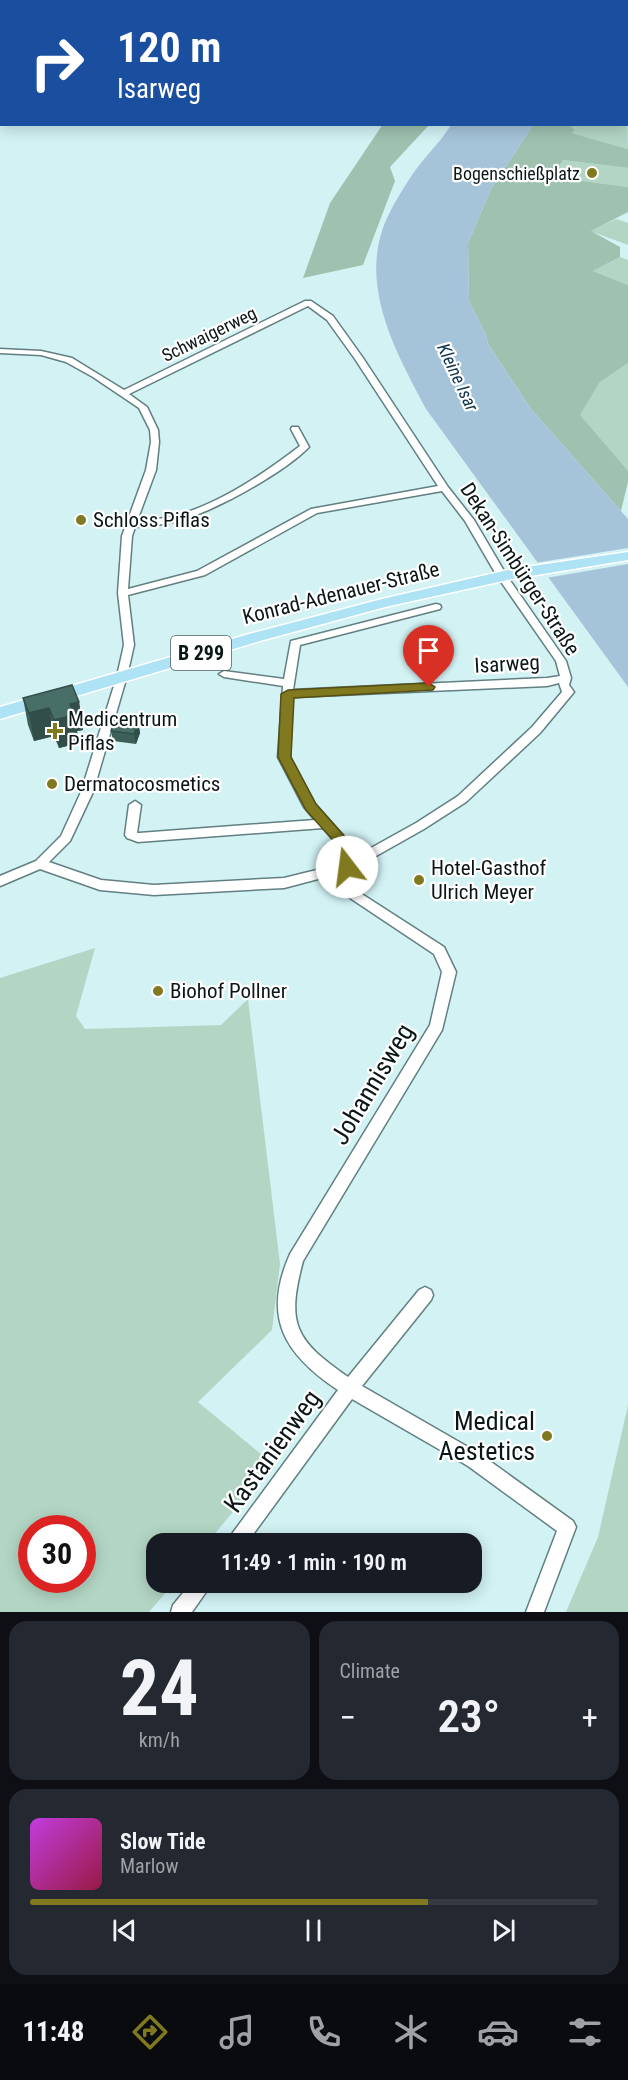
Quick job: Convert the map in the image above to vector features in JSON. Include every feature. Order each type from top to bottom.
[{"type":"main road","name":"Konrad-Adenauer-Straße","points":[[0,713],[320,620],[508,575],[628,556]]},
{"type":"street","name":"Schwaigerweg","points":[[124,393],[308,303]]},
{"type":"street","name":"Dekan-Simbürger-Straße","points":[[40,864],[100,885],[154,890],[284,883],[347,867],[420,826],[462,798],[542,722],[568,692],[564,686],[566,678],[561,661],[508,575],[444,488],[359,358],[330,318],[308,303]]},
{"type":"street","points":[[0,351],[41,353],[69,360],[143,407],[154,430],[151,470],[130,525],[124,562],[123,593],[129,645],[87,792],[66,838],[40,864],[0,881]]},
{"type":"street","points":[[130,525],[167,521],[184,516],[230,494],[270,471],[305,447],[295,429]]},
{"type":"street","points":[[123,593],[201,573],[314,511],[444,488]]},
{"type":"street","points":[[224,674],[288,688],[295,643],[436,607]]},
{"type":"street","name":"Isarweg","points":[[288,688],[547,682],[566,678]]},
{"type":"street","name":"Johannisweg","points":[[288,688],[284,757],[310,807],[346,846],[348,891],[439,951],[449,972],[437,1026],[296,1260],[286,1294],[288,1328],[312,1359],[333,1378],[474,1460],[567,1527],[536,1612]]},
{"type":"street","points":[[135,805],[131,835],[138,838],[324,824]]},
{"type":"street","points":[[350,1388],[425,1295]]},
{"type":"street","name":"Kastanienweg","points":[[243,1533],[350,1388]]},
{"type":"street","points":[[180,1612],[195,1593]]},
{"type":"green space","points":[[382,126],[428,126],[390,167],[395,181],[363,265],[303,278],[330,203]]},
{"type":"green space","points":[[532,126],[570,126],[575,130],[571,133],[628,149],[628,168],[563,160],[553,177],[628,187],[628,212],[591,231],[620,247],[620,257],[593,271],[628,285],[628,363],[599,383],[580,415],[628,471],[628,482],[621,511],[531,409],[488,344],[486,335],[469,301],[468,243],[491,189]]},
{"type":"green space","points":[[569,126],[627,126],[628,149],[569,133]]},
{"type":"green space","name":"Bogenschießplatz","points":[[563,160],[628,168],[628,187],[553,177]]},
{"type":"green space","points":[[616,219],[628,223],[628,245],[590,231]]},
{"type":"green space","points":[[620,257],[628,260],[628,285],[593,271]]},
{"type":"green space","points":[[628,363],[628,472],[536,405],[599,383]]},
{"type":"green space","points":[[95,948],[76,1016],[85,1029],[221,1025],[248,999],[280,1264],[272,1330],[198,1402],[273,1464],[215,1533],[146,1533],[146,1593],[165,1593],[149,1612],[0,1612],[0,978]]},
{"type":"green space","points":[[628,1405],[628,1612],[566,1612],[598,1537]]},
{"type":"water","name":"Kleine Isar","points":[[450,126],[532,126],[491,189],[468,243],[469,301],[486,335],[488,344],[531,409],[628,519],[628,687],[426,409],[404,368],[386,323],[376,278],[377,254],[382,231],[399,195]]},
{"type":"pier","points":[[628,548],[628,564],[546,578],[535,563]]},
{"type":"building","points":[[72,685],[79,702],[70,704],[74,715],[54,720],[49,708],[29,713],[23,698]]},
{"type":"building","points":[[115,720],[138,722],[134,734],[111,731]]},
{"type":"place","name":"Bogenschießplatz","points":[[592,173]]},
{"type":"place","name":"Schloss Piflas","points":[[81,520]]},
{"type":"place","name":"Medicentrum Piflas","points":[[55,731]]},
{"type":"place","name":"Dermatocosmetics","points":[[52,784]]},
{"type":"place","name":"Hotel-Gasthof Ulrich Meyer","points":[[419,880]]},
{"type":"place","name":"Biohof Pollner","points":[[158,991]]},
{"type":"place","name":"Medical Aestetics","points":[[547,1436]]},
{"type":"route","points":[[347,867],[346,846],[310,807],[284,757],[288,694],[429,687]]}]
